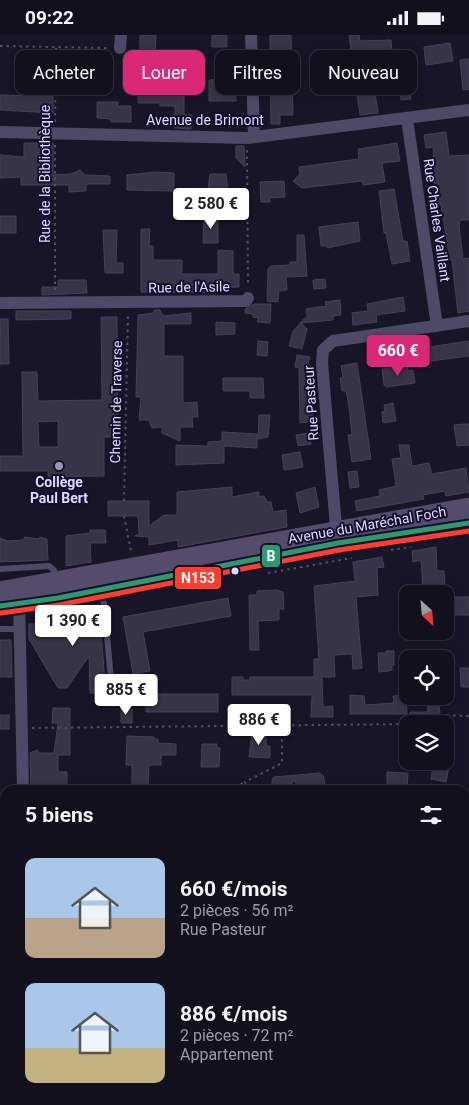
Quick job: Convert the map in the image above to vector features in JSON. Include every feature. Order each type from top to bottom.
[{"type":"main road","name":"Avenue du Maréchal Foch","points":[[13,594],[98,581],[337,536],[469,507]]},
{"type":"main road","name":"Avenue du Maréchal Foch","points":[[337,536],[369,540],[393,533],[469,523]]},
{"type":"main road","name":"Avenue du Maréchal Foch","points":[[0,606],[13,594],[57,581],[98,581]]},
{"type":"street","points":[[120,48],[121,35]]},
{"type":"street","points":[[250,137],[251,35]]},
{"type":"street","name":"Avenue de Brimont","points":[[0,133],[250,137],[469,111]]},
{"type":"street","name":"Rue Charles Vaillant","points":[[407,119],[437,326]]},
{"type":"street","name":"Rue de l'Asile","points":[[0,303],[246,301],[248,298]]},
{"type":"street","name":"Rue Pasteur","points":[[337,536],[322,363],[323,350],[333,341],[469,321]]},
{"type":"street","points":[[13,594],[20,629],[23,785]]},
{"type":"lane","points":[[0,569],[49,566],[54,569],[57,581]]},
{"type":"lane","points":[[98,581],[104,604],[111,679]]},
{"type":"lane","points":[[0,629],[20,629]]},
{"type":"path","points":[[0,45],[120,48]]},
{"type":"path","name":"Rue de la Bibliothèque","points":[[55,302],[56,47]]},
{"type":"path","name":"Rue de l'Asile","points":[[248,298],[250,137]]},
{"type":"path","name":"Chemin de Traverse","points":[[124,501],[128,303]]},
{"type":"path","points":[[124,516],[132,555]]},
{"type":"path","points":[[454,715],[469,716]]},
{"type":"path","points":[[22,729],[399,724]]},
{"type":"path","points":[[240,785],[282,763],[282,725]]},
{"type":"building","points":[[140,35],[156,35],[155,50],[140,50]]},
{"type":"building","points":[[212,35],[227,35],[227,47],[212,47]]},
{"type":"building","points":[[270,35],[291,35],[291,50],[270,50]]},
{"type":"building","points":[[349,35],[359,35],[360,41],[391,40],[392,50],[351,50]]},
{"type":"building","points":[[450,43],[453,61],[426,65],[424,47]]},
{"type":"building","points":[[469,59],[469,89],[463,90],[460,60]]},
{"type":"building","points":[[209,80],[215,80],[215,95],[236,95],[236,101],[209,101]]},
{"type":"building","points":[[0,95],[53,95],[53,113],[0,110]]},
{"type":"building","points":[[138,95],[184,95],[184,115],[192,115],[191,129],[175,128],[175,106],[160,106],[160,103],[138,103]]},
{"type":"building","points":[[271,95],[292,95],[293,115],[280,115],[280,124],[271,124]]},
{"type":"building","points":[[357,95],[375,95],[378,113],[360,115]]},
{"type":"building","points":[[400,95],[410,95],[411,99],[401,100]]},
{"type":"building","points":[[97,102],[118,102],[118,106],[131,106],[131,122],[111,122],[111,119],[97,118]]},
{"type":"building","points":[[446,132],[449,156],[469,155],[469,220],[460,220],[459,226],[463,259],[469,258],[469,311],[458,313],[452,260],[450,260],[441,205],[438,205],[435,189],[433,147],[426,148],[424,135]]},
{"type":"building","points":[[24,143],[53,143],[53,175],[71,174],[80,170],[85,175],[110,176],[110,184],[88,184],[86,191],[69,192],[69,185],[21,185],[21,177],[0,178],[0,155],[24,157]]},
{"type":"building","points":[[397,143],[400,161],[382,163],[385,182],[363,185],[362,181],[302,188],[293,181],[300,174],[299,167],[359,159],[358,149]]},
{"type":"building","points":[[236,146],[244,146],[245,167],[236,158]]},
{"type":"building","points":[[156,172],[174,173],[174,191],[127,190],[127,175]]},
{"type":"building","points":[[210,174],[226,174],[229,198],[207,198]]},
{"type":"building","points":[[284,181],[285,197],[270,198],[270,202],[261,202],[260,182]]},
{"type":"building","points":[[394,189],[403,241],[407,241],[410,261],[392,264],[386,233],[384,233],[379,191]]},
{"type":"building","points":[[0,216],[16,216],[16,233],[0,233]]},
{"type":"building","points":[[204,216],[218,216],[218,243],[203,243]]},
{"type":"building","points":[[358,222],[360,241],[328,248],[327,246],[321,246],[319,227]]},
{"type":"building","points":[[141,229],[150,229],[149,246],[153,246],[153,260],[182,260],[182,274],[218,274],[218,250],[233,251],[233,274],[239,274],[239,287],[215,288],[216,293],[141,292]]},
{"type":"building","points":[[103,230],[117,230],[116,263],[123,263],[123,273],[105,273]]},
{"type":"building","points":[[297,235],[304,235],[307,276],[286,277],[287,290],[279,291],[278,302],[267,301],[268,269],[271,266],[290,265],[290,262],[297,262]]},
{"type":"building","points":[[325,279],[326,288],[314,289],[313,280]]},
{"type":"building","points":[[58,280],[86,280],[87,293],[42,295],[42,287],[58,287]]},
{"type":"building","points":[[403,297],[405,311],[376,315],[377,322],[353,325],[352,313],[368,311],[367,304]]},
{"type":"building","points":[[340,300],[341,315],[333,316],[333,320],[301,323],[307,329],[302,349],[289,346],[293,331],[307,316],[306,309],[326,306],[325,302]]},
{"type":"building","points":[[254,304],[271,304],[270,323],[257,322],[258,318],[253,317],[253,314],[245,313],[245,309]]},
{"type":"building","points":[[154,310],[160,310],[163,316],[191,313],[191,324],[164,324],[164,356],[183,356],[183,403],[197,402],[198,417],[192,417],[193,427],[180,427],[180,441],[162,433],[162,427],[152,428],[149,420],[139,420],[141,397],[136,397],[138,315],[154,313]]},
{"type":"building","points":[[16,311],[71,311],[71,319],[16,320]]},
{"type":"building","points":[[101,317],[117,317],[118,437],[104,437],[104,476],[48,477],[48,471],[0,471],[0,456],[23,456],[22,372],[37,372],[38,401],[102,400]],"holes":[[[58,421],[58,447],[39,447],[38,422]]]},
{"type":"building","points":[[0,319],[8,319],[9,364],[0,364]]},
{"type":"building","points":[[216,322],[235,323],[235,334],[216,335]]},
{"type":"building","points":[[258,341],[268,342],[267,356],[257,355]]},
{"type":"building","points":[[469,341],[469,356],[431,361],[429,347]]},
{"type":"building","points":[[297,355],[310,357],[306,373],[313,375],[311,404],[314,421],[300,423],[299,368],[295,367]]},
{"type":"building","points":[[357,363],[371,459],[352,462],[348,435],[352,435],[349,406],[346,391],[342,391],[340,378],[343,378],[341,366]]},
{"type":"building","points":[[407,366],[408,371],[413,370],[415,383],[386,387],[384,385],[382,369]]},
{"type":"building","points":[[223,378],[263,378],[264,398],[250,398],[250,391],[223,391]]},
{"type":"building","points":[[393,403],[396,421],[383,423],[382,412],[385,411],[384,405]]},
{"type":"building","points":[[259,415],[270,415],[268,437],[258,439]]},
{"type":"building","points":[[469,424],[469,445],[457,446],[454,425]]},
{"type":"building","points":[[222,432],[257,434],[257,448],[224,446],[224,463],[176,465],[176,445],[208,446],[208,442],[222,441]]},
{"type":"building","points":[[309,433],[311,444],[298,446],[296,435]]},
{"type":"building","points":[[399,445],[409,445],[412,466],[429,463],[432,474],[466,468],[469,492],[446,496],[445,491],[423,495],[424,499],[357,511],[355,501],[380,496],[379,490],[396,486],[392,459],[401,458]]},
{"type":"building","points":[[300,452],[303,467],[284,470],[282,455]]},
{"type":"building","points":[[357,471],[359,487],[350,488],[348,472]]},
{"type":"building","points":[[232,487],[232,497],[259,492],[259,497],[264,496],[267,502],[271,502],[273,512],[286,510],[287,527],[178,547],[178,540],[149,545],[149,537],[135,536],[139,534],[138,516],[108,516],[108,501],[149,501],[149,526],[164,515],[177,515],[177,492]]},
{"type":"building","points":[[315,487],[319,507],[300,513],[296,493]]},
{"type":"building","points":[[90,530],[105,530],[106,543],[90,543],[91,562],[66,566],[66,536],[90,533]]},
{"type":"building","points":[[25,537],[47,539],[48,560],[0,562],[0,538],[7,541],[23,540]]},
{"type":"building","points":[[436,547],[437,571],[444,571],[445,585],[423,585],[421,560],[413,562],[412,551]]},
{"type":"building","points":[[382,557],[384,567],[377,568],[378,595],[356,597],[362,668],[353,669],[352,654],[334,655],[335,677],[322,677],[323,707],[333,706],[333,717],[311,717],[312,695],[232,695],[232,677],[243,677],[243,680],[250,680],[250,677],[314,677],[314,659],[319,659],[314,586],[355,581],[353,562]]},
{"type":"building","points":[[277,590],[283,592],[284,609],[279,609],[279,620],[258,621],[259,650],[250,650],[249,595],[257,595],[257,591]]},
{"type":"building","points":[[454,597],[469,597],[469,615],[454,615]]},
{"type":"building","points":[[228,598],[231,616],[143,632],[150,671],[133,674],[123,617]]},
{"type":"building","points":[[99,605],[105,683],[127,683],[127,692],[90,693],[89,656],[67,688],[58,688],[29,639],[29,624],[34,624],[40,615]]},
{"type":"building","points":[[0,640],[11,640],[12,677],[0,677]]},
{"type":"building","points":[[386,651],[394,651],[394,665],[392,665],[392,670],[379,672],[378,653],[386,653]]},
{"type":"building","points":[[460,668],[469,668],[469,687],[461,687]]},
{"type":"building","points":[[146,694],[218,694],[218,712],[146,712]]},
{"type":"building","points":[[350,695],[364,696],[365,705],[394,703],[393,696],[399,696],[399,705],[407,705],[407,714],[350,714]]},
{"type":"building","points":[[427,705],[439,705],[440,713],[436,713],[436,715],[410,715],[410,712],[428,712]]},
{"type":"building","points":[[53,708],[70,708],[70,755],[58,755],[58,772],[67,772],[67,785],[31,785],[30,753],[37,750],[40,753],[54,753],[58,723],[52,723]]},
{"type":"building","points":[[121,709],[132,709],[132,723],[121,723]]},
{"type":"building","points":[[0,715],[9,715],[9,729],[0,729]]},
{"type":"building","points":[[252,733],[266,733],[266,746],[270,746],[270,758],[249,757]]},
{"type":"building","points":[[127,736],[154,737],[154,739],[158,739],[158,743],[176,744],[176,755],[161,755],[161,765],[149,765],[148,785],[132,785],[132,765],[126,765]]},
{"type":"building","points":[[202,744],[217,744],[217,748],[220,748],[219,767],[201,767]]},
{"type":"building","points":[[432,770],[448,770],[446,782],[431,779]]},
{"type":"building","points":[[387,772],[408,773],[407,785],[387,785]]},
{"type":"building","points":[[320,773],[324,777],[325,785],[298,785],[292,780],[292,785],[272,785],[274,777]]},
{"type":"transit line","name":"B","points":[[0,606],[58,598],[338,543],[469,523]]},
{"type":"transit line","name":"N153","points":[[1,613],[59,605],[339,550],[469,531]]},
{"type":"place","name":"Collège Paul Bert","points":[[59,466]]}]
